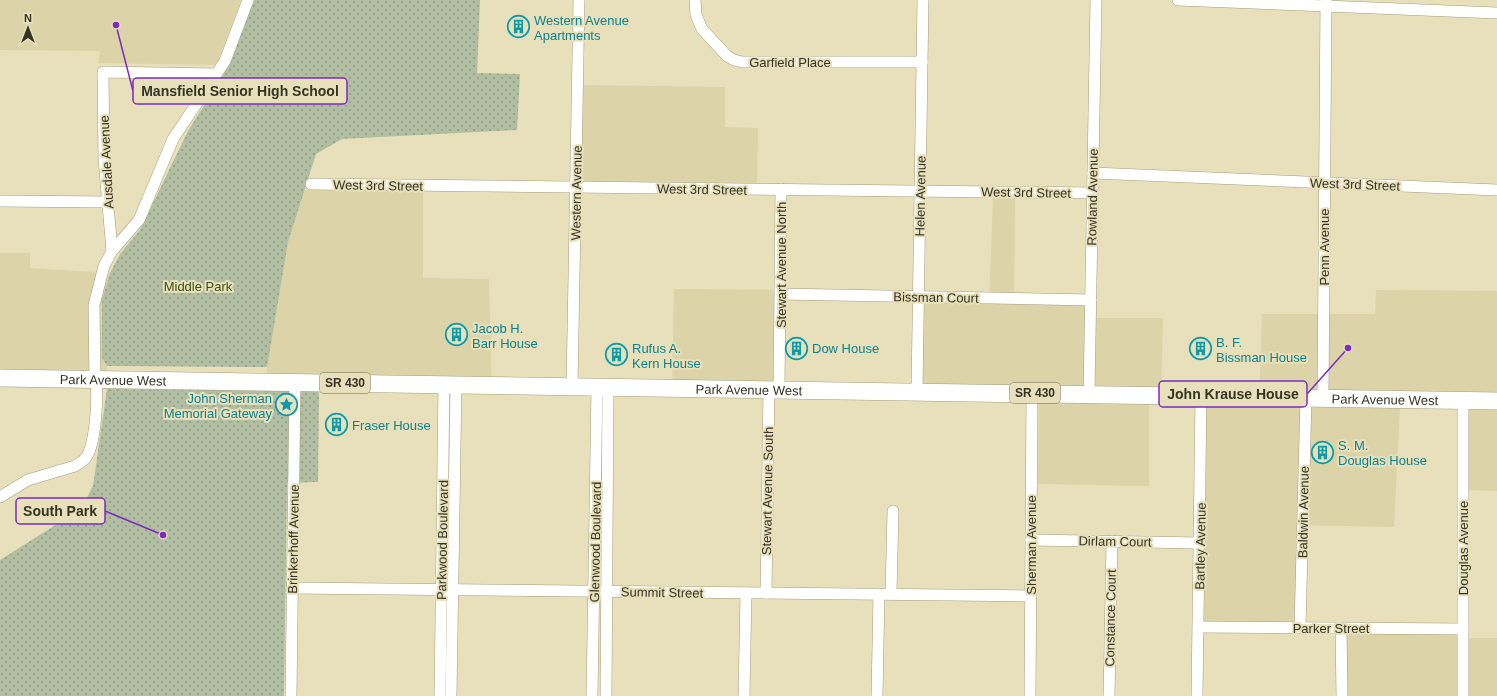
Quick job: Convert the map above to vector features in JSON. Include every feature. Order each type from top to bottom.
[{"type":"main road","name":"Park Avenue West","points":[[0,378],[1497,401]]},
{"type":"street","points":[[0,497],[28,480],[75,466],[86,458],[91,445],[97,392],[95,380],[94,305],[104,266],[112,250],[135,225],[141,215],[173,139],[192,108],[216,74],[228,53],[248,0]]},
{"type":"street","name":"Western Avenue","points":[[572,387],[579,0]]},
{"type":"street","name":"Garfield Place","points":[[695,0],[698,23],[727,56],[734,60],[742,62],[922,62]]},
{"type":"street","name":"Helen Avenue","points":[[917,391],[923,0]]},
{"type":"street","name":"Rowland Avenue","points":[[1089,394],[1096,0]]},
{"type":"street","points":[[1178,0],[1326,3],[1497,13]]},
{"type":"street","name":"Penn Avenue","points":[[1323,398],[1326,3]]},
{"type":"street","name":"Ausdale Avenue","points":[[112,250],[104,159],[103,72],[216,74]]},
{"type":"street","name":"West 3rd Street","points":[[1093,172],[1497,190]]},
{"type":"street","name":"West 3rd Street","points":[[311,184],[1092,193]]},
{"type":"street","name":"Stewart Avenue North","points":[[774,389],[781,294],[781,189]]},
{"type":"street","points":[[0,200],[108,206],[116,225],[126,228],[135,225]]},
{"type":"street","name":"Bissman Court","points":[[781,294],[1091,300]]},
{"type":"street","name":"Brinkerhoff Avenue","points":[[291,696],[295,382]]},
{"type":"street","points":[[450,384],[453,590],[451,696]]},
{"type":"street","name":"Parkwood Boulevard","points":[[440,696],[441,590],[450,384]]},
{"type":"street","name":"Glenwood Boulevard","points":[[592,696],[594,591],[603,387]]},
{"type":"street","name":"Glenwood Boulevard","points":[[603,387],[608,591],[606,696]]},
{"type":"street","name":"Stewart Avenue South","points":[[766,593],[774,389]]},
{"type":"street","name":"Sherman Avenue","points":[[1030,696],[1032,393]]},
{"type":"street","name":"Bartley Avenue","points":[[1197,696],[1201,396]]},
{"type":"street","name":"Baldwin Avenue","points":[[1300,628],[1306,397]]},
{"type":"street","name":"Douglas Avenue","points":[[1463,400],[1463,696]]},
{"type":"street","points":[[891,594],[893,511]]},
{"type":"street","name":"Dirlam Court","points":[[1031,540],[1200,543]]},
{"type":"street","name":"Constance Court","points":[[1109,696],[1112,541]]},
{"type":"street","name":"Summit Street","points":[[292,588],[1031,596]]},
{"type":"street","points":[[744,696],[746,593]]},
{"type":"street","points":[[877,696],[879,594]]},
{"type":"street","name":"Parker Street","points":[[1198,627],[1463,629]]},
{"type":"street","points":[[1341,628],[1342,696]]},
{"type":"shaded area","points":[[0,0],[241,0],[217,65],[98,63],[100,51],[0,50]]},
{"type":"shaded area","points":[[583,85],[725,87],[725,127],[758,128],[757,183],[582,181]]},
{"type":"shaded area","points":[[303,190],[423,191],[423,278],[489,279],[492,392],[267,390],[267,367],[271,336],[288,242]]},
{"type":"shaded area","points":[[993,198],[1015,199],[1014,302],[1094,304],[1094,318],[1163,318],[1161,396],[1149,396],[1149,486],[1038,484],[1039,399],[911,399],[915,301],[989,301]]},
{"type":"shaded area","points":[[0,253],[30,253],[30,268],[110,273],[102,300],[102,358],[107,366],[107,389],[0,387]]},
{"type":"shaded area","points":[[674,289],[778,290],[776,395],[672,393]]},
{"type":"shaded area","points":[[1376,290],[1497,291],[1497,491],[1457,490],[1458,409],[1400,408],[1394,527],[1299,525],[1296,624],[1204,623],[1205,399],[1259,400],[1262,314],[1375,314]]},
{"type":"shaded area","points":[[1337,632],[1457,632],[1457,638],[1497,638],[1497,696],[1337,696]]},
{"type":"green space","name":"Middle Park","points":[[254,0],[480,0],[477,73],[520,74],[517,130],[342,139],[316,154],[288,242],[267,367],[107,366],[102,358],[102,300],[110,273],[120,254],[140,230],[188,131],[228,67]]},
{"type":"green space","points":[[107,389],[319,391],[318,482],[287,483],[284,696],[0,696],[0,560],[81,509],[93,486]]},
{"type":"place","name":"Mansfield Senior High School","points":[[116,25]]},
{"type":"place","name":"Western Avenue Apartments","points":[[518,27]]},
{"type":"place","name":"Jacob H. Barr House","points":[[457,335]]},
{"type":"place","name":"Dow House","points":[[797,348]]},
{"type":"place","name":"John Krause House","points":[[1348,348]]},
{"type":"place","name":"B. F. Bissman House","points":[[1201,349]]},
{"type":"place","name":"Rufus A. Kern House","points":[[616,355]]},
{"type":"place","name":"John Sherman Memorial Gateway","points":[[287,405]]},
{"type":"place","name":"Fraser House","points":[[337,425]]},
{"type":"place","name":"S. M. Douglas House","points":[[1323,452]]},
{"type":"place","name":"South Park","points":[[163,535]]}]
